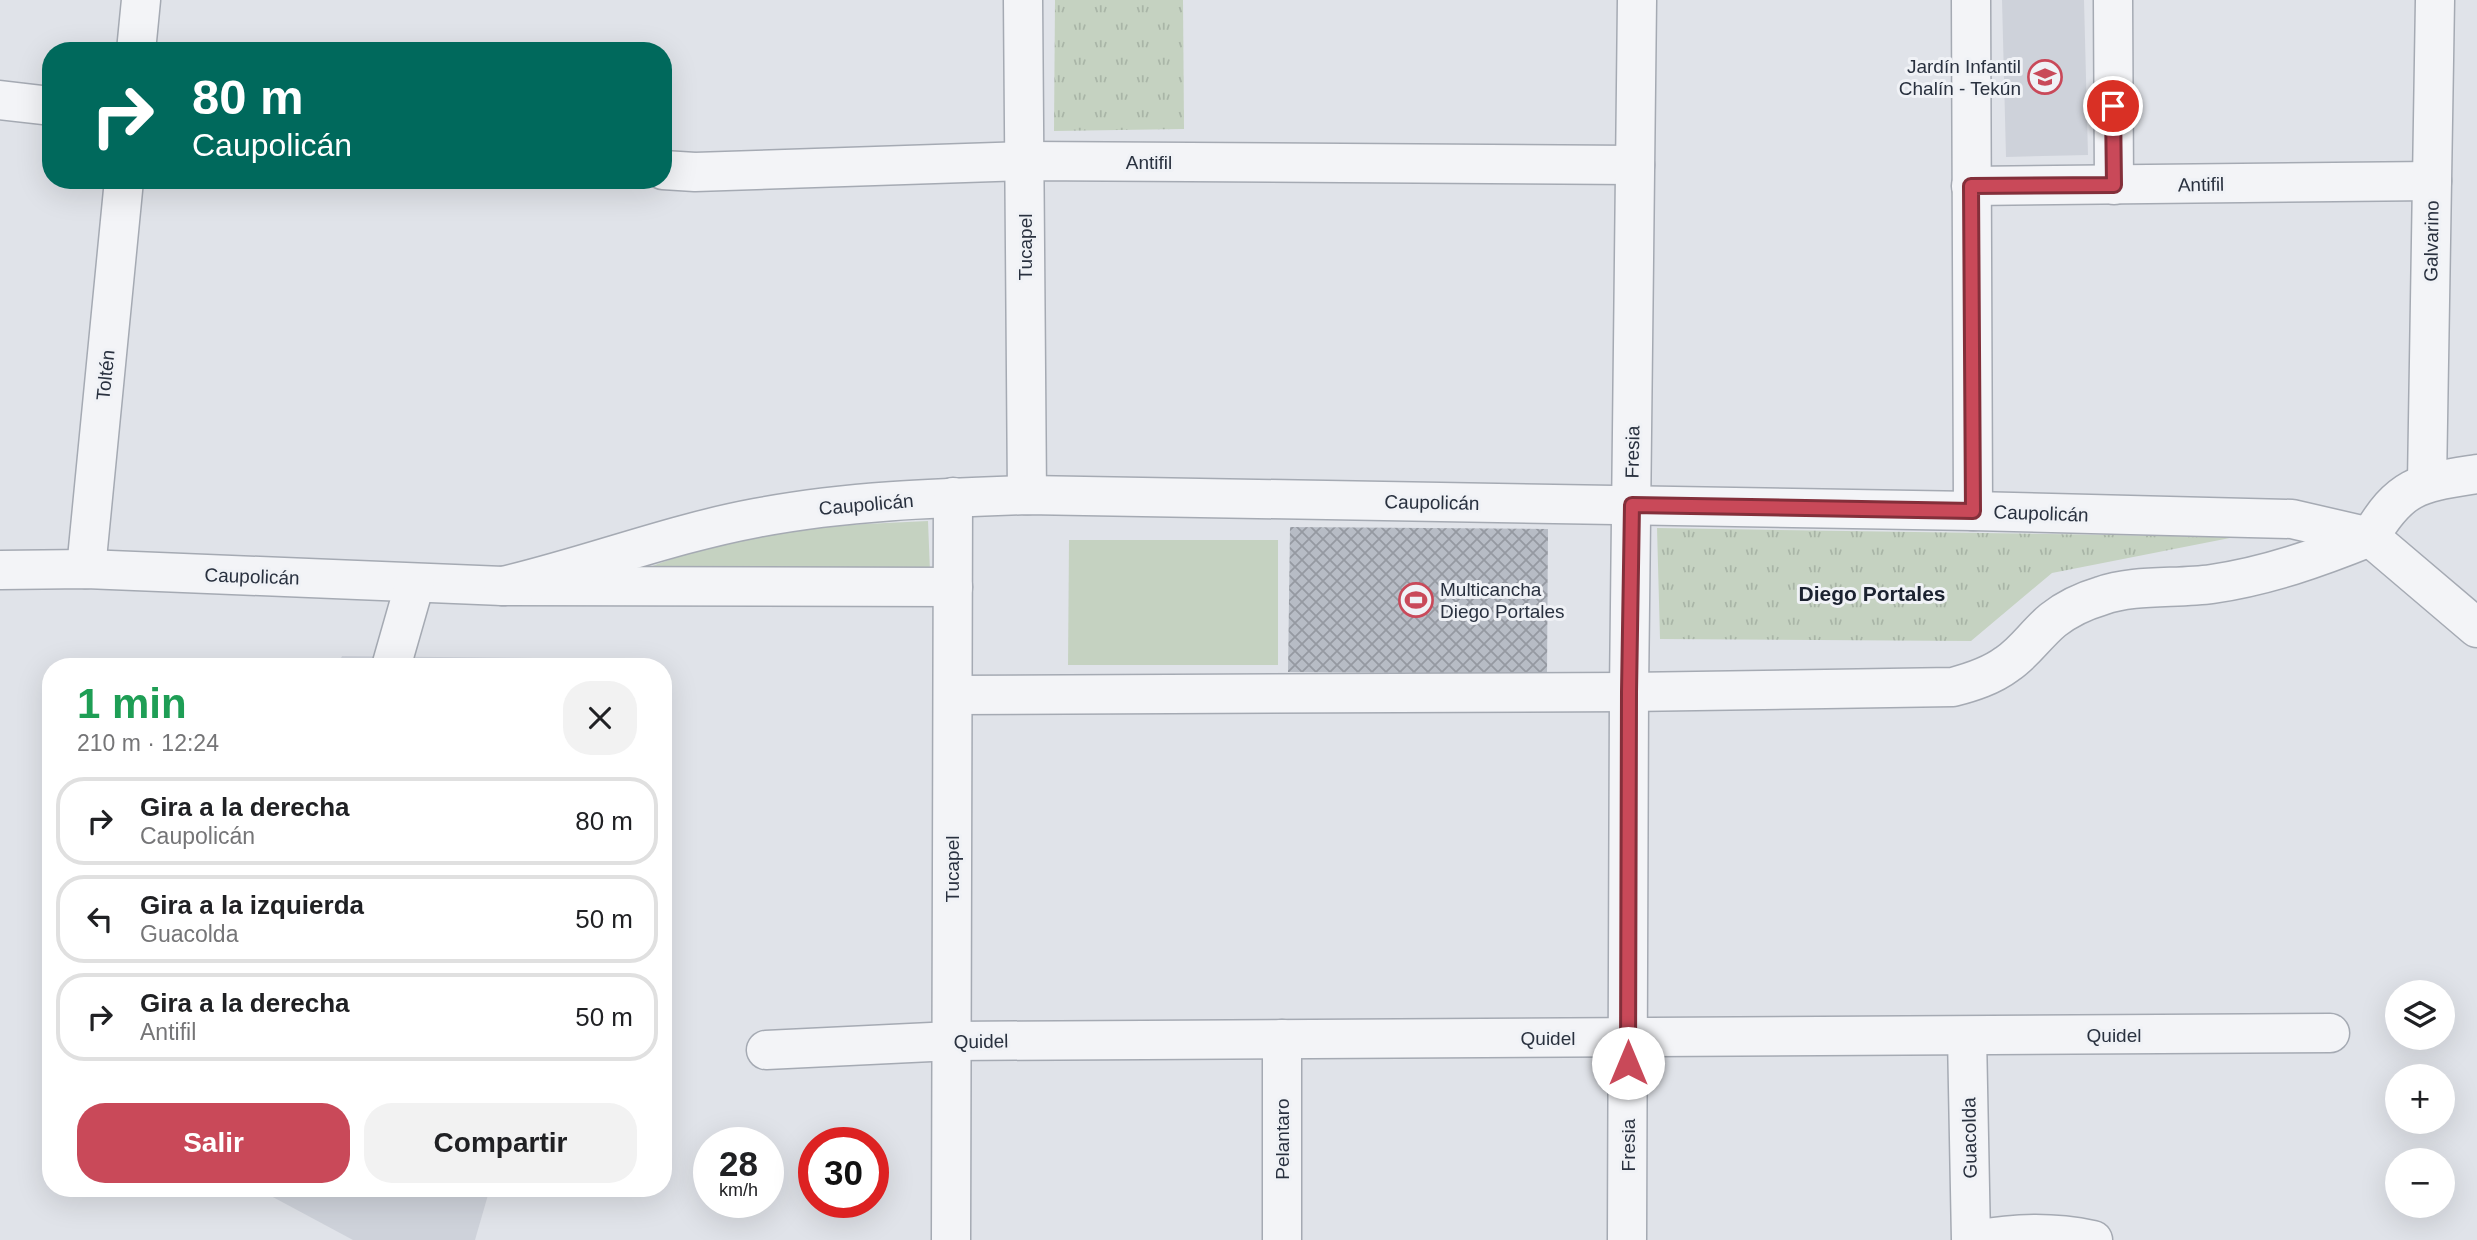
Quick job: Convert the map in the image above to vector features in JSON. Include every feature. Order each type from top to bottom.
[{"type":"street","points":[[137,42],[141,0]]},
{"type":"street","name":"Tucapel","points":[[1023,0],[1027,495]]},
{"type":"street","name":"Fresia","points":[[1627,1240],[1629,692],[1637,0]]},
{"type":"street","points":[[1971,0],[1973,511]]},
{"type":"street","points":[[2113,0],[2114,185]]},
{"type":"street","name":"Galvarino","points":[[2427,482],[2435,0]]},
{"type":"street","points":[[0,100],[42,105]]},
{"type":"street","name":"Antifil","points":[[672,171],[1025,161],[1635,165]]},
{"type":"street","name":"Antifil","points":[[1971,186],[2432,181]]},
{"type":"street","name":"Toltén","points":[[86,569],[123,189]]},
{"type":"street","points":[[953,695],[1629,692],[1953,687],[1980,680],[2005,666],[2053,620],[2102,595],[2133,588],[2165,589],[2212,584],[2259,575],[2316,559],[2370,537],[2381,517],[2396,501],[2427,482],[2477,474]]},
{"type":"street","name":"Caupolicán","points":[[503,586],[546,576],[668,538],[755,518],[836,505],[953,497],[1027,495],[1973,511],[2292,519],[2370,537],[2477,628]]},
{"type":"street","name":"Tucapel","points":[[951,1240],[953,497]]},
{"type":"street","name":"Caupolicán","points":[[0,570],[86,569],[503,586],[953,587]]},
{"type":"street","points":[[394,658],[415,583]]},
{"type":"street","name":"Quidel","points":[[766,1049],[951,1041],[2329,1033]]},
{"type":"street","name":"Guacolda","points":[[1967,1035],[1971,1240]]},
{"type":"street","name":"Pelantaro","points":[[1282,1039],[1282,1240]]},
{"type":"street","points":[[1979,1240],[2003,1235],[2046,1233],[2093,1240]]},
{"type":"shaded area","name":"Jardín Infantil Chalín - Tekún","points":[[2002,0],[2084,0],[2088,155],[2006,157]]},
{"type":"shaded area","points":[[342,656],[542,658],[341,658]]},
{"type":"shaded area","points":[[273,1197],[487,1197],[475,1240],[353,1240]]},
{"type":"green space","points":[[1055,0],[1183,0],[1184,129],[1054,131]]},
{"type":"green space","points":[[928,521],[930,572],[619,578],[707,547],[760,535],[832,526]]},
{"type":"green space","points":[[1657,528],[2235,537],[2052,573],[1971,641],[1660,639]]},
{"type":"green space","points":[[1069,540],[1278,540],[1278,665],[1068,665]]},
{"type":"building","name":"Multicancha Diego Portales","points":[[1290,527],[1548,529],[1547,674],[1288,672]]},
{"type":"place","name":"Jardín Infantil Chalín - Tekún","points":[[2045,77]]},
{"type":"place","name":"Multicancha Diego Portales","points":[[1416,600]]},
{"type":"district","name":"Diego Portales","points":[[1872,594]]},
{"type":"route","points":[[1628,1063],[1632,505],[1973,511],[1971,186],[2114,185],[2113,106]]}]
